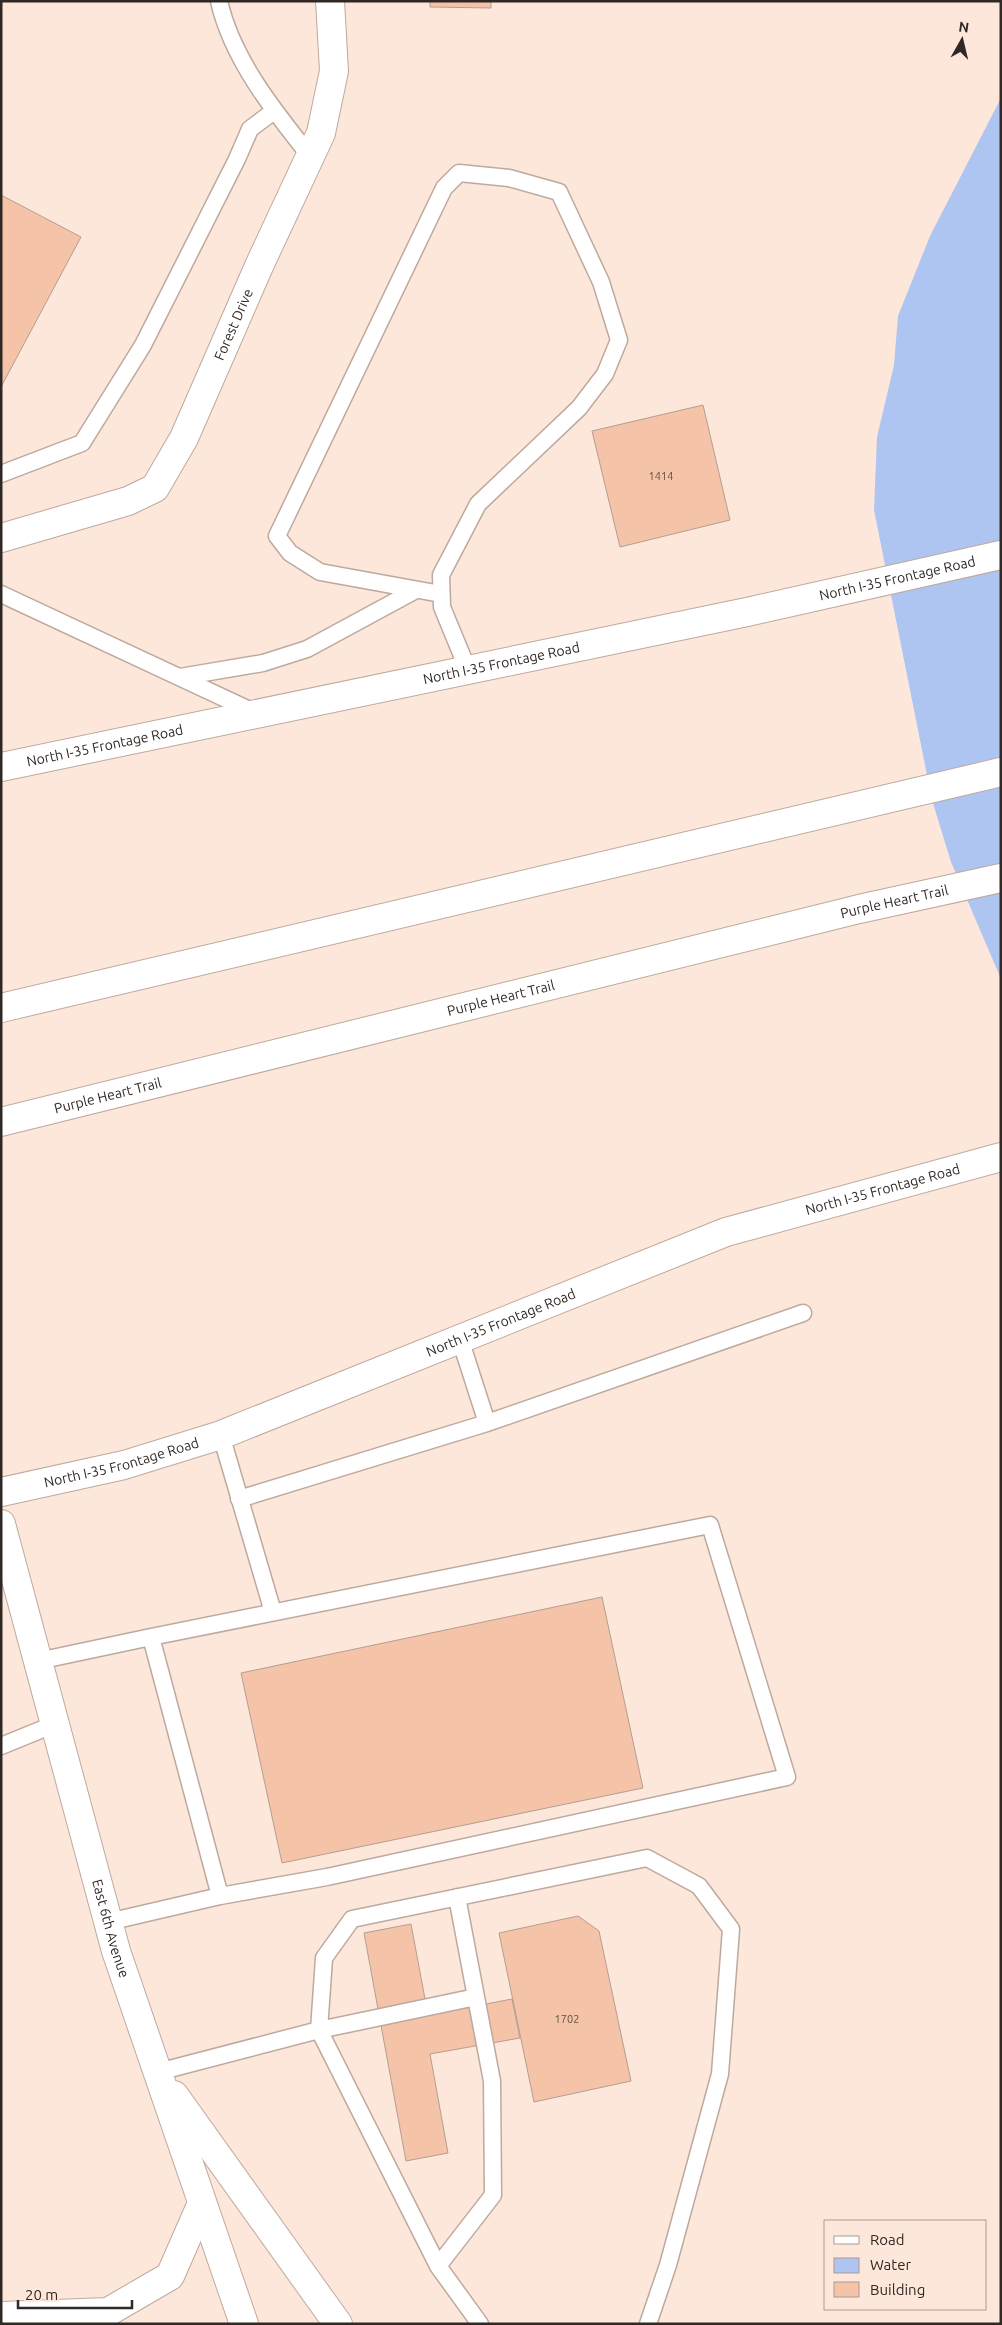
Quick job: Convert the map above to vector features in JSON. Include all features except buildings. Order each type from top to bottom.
[{"type":"main road","name":"Forest Drive","points":[[1,538],[128,501],[155,488],[184,438],[259,266],[321,133],[334,71],[330,1]]},
{"type":"main road","name":"North I-35 Frontage Road","points":[[1,768],[746,612],[1001,554]]},
{"type":"main road","points":[[1,1008],[1001,772]]},
{"type":"main road","name":"Purple Heart Trail","points":[[1,1122],[858,909],[1001,878]]},
{"type":"main road","name":"North I-35 Frontage Road","points":[[1,1492],[124,1465],[220,1435],[726,1232],[992,1159]]},
{"type":"main road","name":"East 6th Avenue","points":[[1,1524],[116,1951],[244,2324]]},
{"type":"main road","points":[[158,2072],[338,2324]]},
{"type":"main road","points":[[1,2316],[108,2312],[170,2276],[202,2203]]},
{"type":"lane","points":[[219,1],[225,26],[274,111],[310,156]]},
{"type":"lane","points":[[1,474],[82,443],[144,345],[237,159],[250,128],[274,111]]},
{"type":"lane","points":[[441,594],[320,572],[290,553],[278,536],[444,188],[459,173],[509,178],[559,192],[601,282],[620,340],[606,374],[579,408],[478,504],[441,574],[442,607],[468,670]]},
{"type":"lane","points":[[180,677],[263,664],[307,649],[416,590]]},
{"type":"lane","points":[[1,594],[258,714]]},
{"type":"lane","points":[[239,1499],[487,1423],[803,1313]]},
{"type":"lane","points":[[460,1339],[487,1423]]},
{"type":"lane","points":[[220,1435],[273,1612]]},
{"type":"lane","points":[[38,1661],[710,1525],[787,1777],[328,1877],[220,1896],[108,1922]]},
{"type":"lane","points":[[151,1637],[220,1896]]},
{"type":"lane","points":[[1,1746],[55,1724]]},
{"type":"lane","points":[[480,2324],[438,2266],[319,2030],[324,1958],[352,1919],[647,1858],[699,1886],[730,1929],[720,2074],[668,2265],[648,2324]]},
{"type":"lane","points":[[438,2266],[493,2195],[492,2081],[458,1897]]},
{"type":"lane","points":[[158,2072],[319,2030],[476,1997]]},
{"type":"water","points":[[1001,98],[1001,979],[951,862],[932,800],[874,510],[877,437],[894,365],[898,316],[930,236]]}]
